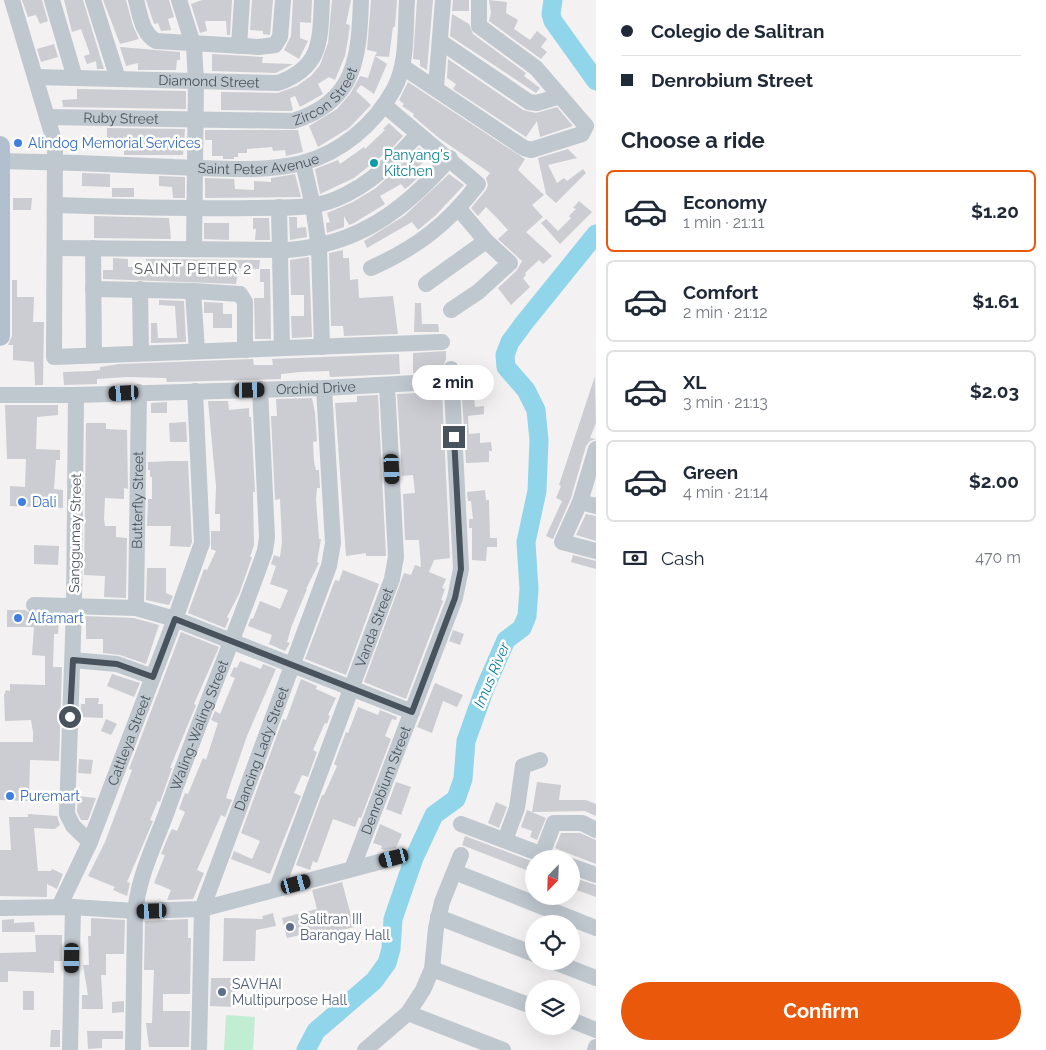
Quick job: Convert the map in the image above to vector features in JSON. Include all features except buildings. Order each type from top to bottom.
[{"type":"main road","points":[[0,336],[1,156]]},
{"type":"street","points":[[12,0],[55,144],[54,357],[442,342]]},
{"type":"street","points":[[52,0],[76,78]]},
{"type":"street","points":[[93,0],[118,78]]},
{"type":"street","points":[[136,0],[149,37],[156,40],[259,47],[275,44],[280,37],[283,0]]},
{"type":"street","points":[[179,0],[193,43],[196,81],[194,249]]},
{"type":"street","points":[[239,46],[242,0]]},
{"type":"street","name":"Diamond Street","points":[[35,77],[278,83],[295,77],[308,67],[320,42],[322,0]]},
{"type":"street","name":"Zircon Street","points":[[195,120],[293,121],[312,115],[328,106],[340,93],[355,58],[359,40],[361,0]]},
{"type":"street","name":"Saint Peter Avenue","points":[[1,156],[56,162],[196,168],[272,168],[303,163],[336,150],[350,140],[384,105],[403,67],[407,0]]},
{"type":"street","points":[[436,87],[443,0]]},
{"type":"street","points":[[403,67],[436,87],[518,144],[530,150],[582,134],[586,126],[536,68],[479,26],[479,0]]},
{"type":"street","points":[[441,42],[529,102],[537,103],[560,96]]},
{"type":"street","points":[[371,268],[426,238],[459,208],[478,184],[450,158],[384,105]]},
{"type":"street","name":"Ruby Street","points":[[47,117],[195,120]]},
{"type":"street","points":[[55,205],[194,209],[313,206],[335,200],[374,178],[390,166],[418,134]]},
{"type":"street","points":[[55,248],[279,250],[319,247],[340,241],[383,219],[408,202],[450,158]]},
{"type":"street","points":[[303,163],[313,206],[319,247],[322,346]]},
{"type":"street","points":[[279,207],[282,348]]},
{"type":"street","points":[[450,310],[478,292],[510,263],[486,240],[459,208]]},
{"type":"street","points":[[426,284],[486,240]]},
{"type":"street","points":[[93,248],[94,355]]},
{"type":"street","points":[[93,289],[193,290],[240,294],[245,302],[246,350]]},
{"type":"street","points":[[140,289],[141,354]]},
{"type":"street","points":[[193,290],[197,351]]},
{"type":"street","name":"Orchid Drive","points":[[0,395],[76,395],[324,388],[387,385],[451,375]]},
{"type":"street","name":"Denrobium Street","points":[[352,869],[455,598],[461,569],[451,375]]},
{"type":"street","name":"Vanda Street","points":[[277,888],[392,579],[396,557],[387,385]]},
{"type":"street","name":"Dancing Lady Street","points":[[199,1050],[202,909],[329,566],[333,543],[324,388]]},
{"type":"street","name":"Waling-Waling Street","points":[[133,1050],[135,911],[138,893],[174,791],[233,641],[265,551],[267,537],[260,389]]},
{"type":"street","name":"Cattleya Street","points":[[66,907],[175,619],[202,542],[195,391]]},
{"type":"street","name":"Butterfly Street","points":[[136,608],[140,392]]},
{"type":"street","name":"Sanggumay Street","points":[[76,395],[73,660],[67,814],[73,826],[90,842]]},
{"type":"street","points":[[595,457],[580,502],[562,542],[596,551]]},
{"type":"street","points":[[580,502],[596,506]]},
{"type":"street","points":[[34,606],[136,608],[175,619],[412,712]]},
{"type":"street","points":[[73,660],[117,664],[153,677]]},
{"type":"street","points":[[504,840],[517,808],[523,768],[526,764],[540,760]]},
{"type":"street","points":[[549,850],[554,823],[582,823],[596,830]]},
{"type":"street","points":[[461,824],[532,850]]},
{"type":"street","points":[[365,1050],[408,1013],[423,990],[432,969],[438,917],[442,902],[461,855]]},
{"type":"street","points":[[0,908],[66,907],[135,911],[202,909],[394,858]]},
{"type":"street","points":[[580,869],[596,875]]},
{"type":"street","points":[[454,872],[596,928]]},
{"type":"street","points":[[66,907],[70,1050]]},
{"type":"street","points":[[438,917],[525,951]]},
{"type":"street","points":[[432,969],[525,1004]]},
{"type":"street","points":[[575,970],[596,978]]},
{"type":"street","points":[[408,1013],[503,1050]]},
{"type":"street","points":[[580,1024],[596,1030]]},
{"type":"green space","points":[[226,1015],[255,1017],[253,1050],[224,1050]]},
{"type":"waterway","name":"Imus River","points":[[553,0],[551,14],[553,21],[596,81]]},
{"type":"waterway","name":"Imus River","points":[[306,1050],[316,1031],[374,981],[387,963],[391,949],[393,919],[414,858],[434,815],[456,799],[463,779],[466,741],[485,688],[506,640],[522,628],[527,616],[529,589],[526,542],[537,491],[539,440],[536,410],[526,390],[506,367],[505,355],[510,342],[524,323],[596,234]]},
{"type":"place","name":"Alindog Memorial Services","points":[[18,143]]},
{"type":"place","name":"Panyang's Kitchen","points":[[374,163]]},
{"type":"place","name":"Dali","points":[[22,502]]},
{"type":"place","name":"Alfamart","points":[[18,618]]},
{"type":"place","name":"Puremart","points":[[10,796]]},
{"type":"place","name":"Salitran III Barangay Hall","points":[[290,927]]},
{"type":"place","name":"SAVHAI Multipurpose Hall","points":[[222,992]]},
{"type":"district","name":"SAINT PETER 2","points":[[193,269]]},
{"type":"route","points":[[70,717],[73,660],[104,661],[153,677],[175,619],[412,712],[455,598],[461,569],[454,437]]}]
